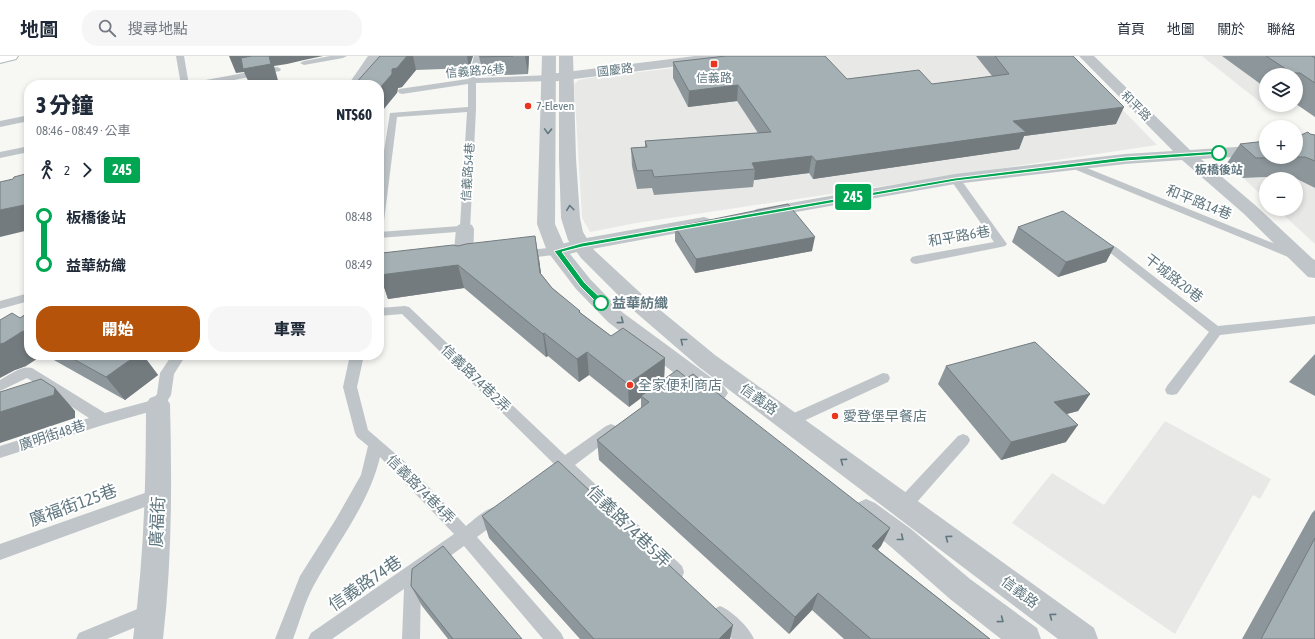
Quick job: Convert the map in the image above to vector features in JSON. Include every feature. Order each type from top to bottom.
[{"type":"main road","points":[[0,59],[11,56]]},
{"type":"street","points":[[358,80],[375,56]]},
{"type":"street","name":"信義路","points":[[549,56],[550,78],[546,224],[557,251],[583,284],[615,317],[691,371],[780,429],[904,505],[1083,639]]},
{"type":"street","name":"信義路","points":[[566,56],[568,76],[567,168],[573,231],[582,245],[606,273],[650,315],[691,371]]},
{"type":"street","name":"國慶路","points":[[550,78],[728,56]]},
{"type":"street","name":"和平路","points":[[1086,56],[1187,156],[1308,261],[1315,272]]},
{"type":"street","points":[[745,216],[955,180],[1072,165],[1125,159],[1259,151]]},
{"type":"street","points":[[557,251],[582,245],[722,220]]},
{"type":"street","name":"信義路54巷","points":[[461,262],[465,229]]},
{"type":"street","name":"廣福街","points":[[148,639],[152,612],[159,495],[158,404]]},
{"type":"street","points":[[852,499],[901,538],[960,589],[1026,639]]},
{"type":"lane","points":[[180,56],[184,80]]},
{"type":"lane","points":[[304,63],[343,56]]},
{"type":"lane","name":"信義路54巷","points":[[465,229],[472,109],[472,81],[478,56]]},
{"type":"lane","points":[[219,80],[277,68]]},
{"type":"lane","name":"信義路26巷","points":[[402,91],[472,81],[550,78]]},
{"type":"lane","points":[[384,186],[394,115],[472,109]]},
{"type":"lane","points":[[0,124],[24,119]]},
{"type":"lane","points":[[0,155],[24,150]]},
{"type":"lane","name":"和平路14巷","points":[[1072,165],[1308,261]]},
{"type":"lane","name":"和平路6巷","points":[[916,260],[1001,244],[955,180]]},
{"type":"lane","points":[[384,235],[465,229]]},
{"type":"lane","name":"干城路20巷","points":[[1112,250],[1216,331]]},
{"type":"lane","points":[[510,256],[557,251]]},
{"type":"lane","points":[[0,305],[24,298]]},
{"type":"lane","name":"信義路74巷2弄","points":[[384,312],[405,310],[565,464]]},
{"type":"lane","points":[[1172,390],[1216,331],[1315,320]]},
{"type":"lane","points":[[158,404],[164,395],[167,373],[176,360]]},
{"type":"lane","name":"信義路74巷4弄","points":[[355,360],[350,387],[362,434],[376,444],[410,476],[466,535],[555,639]]},
{"type":"lane","name":"廣明街48巷","points":[[0,386],[26,372],[103,419]]},
{"type":"lane","points":[[780,429],[883,378]]},
{"type":"lane","name":"廣明街48巷","points":[[0,452],[103,419],[158,404]]},
{"type":"lane","points":[[546,478],[621,423]]},
{"type":"lane","points":[[904,505],[963,440]]},
{"type":"lane","points":[[284,639],[306,582],[342,524],[368,476],[376,444]]},
{"type":"lane","name":"信義路74巷5弄","points":[[565,464],[688,584]]},
{"type":"lane","name":"廣福街125巷","points":[[0,552],[159,495]]},
{"type":"lane","name":"信義路74巷","points":[[317,639],[413,573],[509,504]]},
{"type":"lane","points":[[411,639],[413,573]]},
{"type":"lane","points":[[711,606],[745,639]]},
{"type":"lane","points":[[85,639],[152,612]]},
{"type":"shaded area","points":[[775,56],[1070,56],[1157,145],[636,223],[590,232],[582,218],[574,84],[579,80],[589,78]]},
{"type":"shaded area","points":[[1202,56],[1271,56],[1289,68],[1259,68],[1259,101]]},
{"type":"shaded area","points":[[1303,77],[1315,85],[1315,105],[1303,105]]},
{"type":"shaded area","points":[[1259,177],[1259,193],[1243,178]]},
{"type":"shaded area","points":[[1303,182],[1315,188],[1315,244],[1285,216],[1303,216]]},
{"type":"shaded area","points":[[1165,421],[1271,479],[1260,499],[1253,495],[1175,634],[1012,523],[1052,473],[1104,505]]},
{"type":"building","points":[[252,56],[269,56],[271,64],[243,69],[241,58]]},
{"type":"building","points":[[380,56],[407,56],[397,68],[392,69],[392,74],[384,83],[384,80],[358,80]]},
{"type":"building","points":[[480,56],[513,56],[480,57]]},
{"type":"building","points":[[726,56],[825,56],[847,79],[919,70],[932,84],[1009,74],[995,56],[1073,56],[1124,107],[1013,121],[1026,132],[816,161],[812,156],[752,163],[755,169],[654,177],[652,170],[637,171],[631,148],[647,147],[645,141],[771,132],[738,85],[689,91],[673,62]]},
{"type":"building","points":[[1266,56],[1312,56],[1315,58],[1315,83],[1303,75],[1303,68],[1284,68]]},
{"type":"building","points":[[1308,132],[1315,135],[1315,161],[1303,157],[1303,134]]},
{"type":"building","points":[[1259,142],[1259,158],[1256,158],[1240,144]]},
{"type":"building","points":[[24,174],[24,205],[0,210],[0,182],[13,179],[14,177]]},
{"type":"building","points":[[788,204],[815,237],[696,259],[675,227]]},
{"type":"building","points":[[1063,211],[1114,247],[1066,262],[1018,227]]},
{"type":"building","points":[[535,236],[540,273],[552,288],[580,311],[579,312],[611,336],[623,328],[665,358],[628,384],[587,352],[577,359],[544,333],[543,334],[458,265],[384,274],[384,253]]},
{"type":"building","points":[[12,313],[20,318],[24,315],[24,332],[0,344],[0,320]]},
{"type":"building","points":[[1035,342],[1090,394],[1054,402],[1078,425],[1011,442],[946,366]]},
{"type":"building","points":[[75,360],[130,360],[106,377]]},
{"type":"building","points":[[677,370],[687,378],[693,374],[890,528],[872,546],[990,639],[871,639],[818,593],[795,617],[597,440],[649,402],[641,396]]},
{"type":"building","points":[[41,379],[55,388],[54,395],[0,412],[0,392]]},
{"type":"building","points":[[558,461],[733,625],[719,639],[594,639],[482,516]]},
{"type":"building","points":[[1315,538],[1315,639],[1261,639]]},
{"type":"building","points":[[443,546],[522,639],[453,639],[411,586],[412,569]]},
{"type":"bus line","name":"245","points":[[601,303],[583,284],[557,251],[582,245],[955,180],[1125,159],[1219,153]]},
{"type":"place","name":"信義路","points":[[714,64]]},
{"type":"place","name":"7-Eleven","points":[[528,106]]},
{"type":"place","name":"板橋後站","points":[[1219,153]]},
{"type":"place","name":"益華紡織","points":[[601,303]]},
{"type":"place","name":"全家便利商店","points":[[630,385]]},
{"type":"place","name":"愛登堡早餐店","points":[[835,416]]}]
